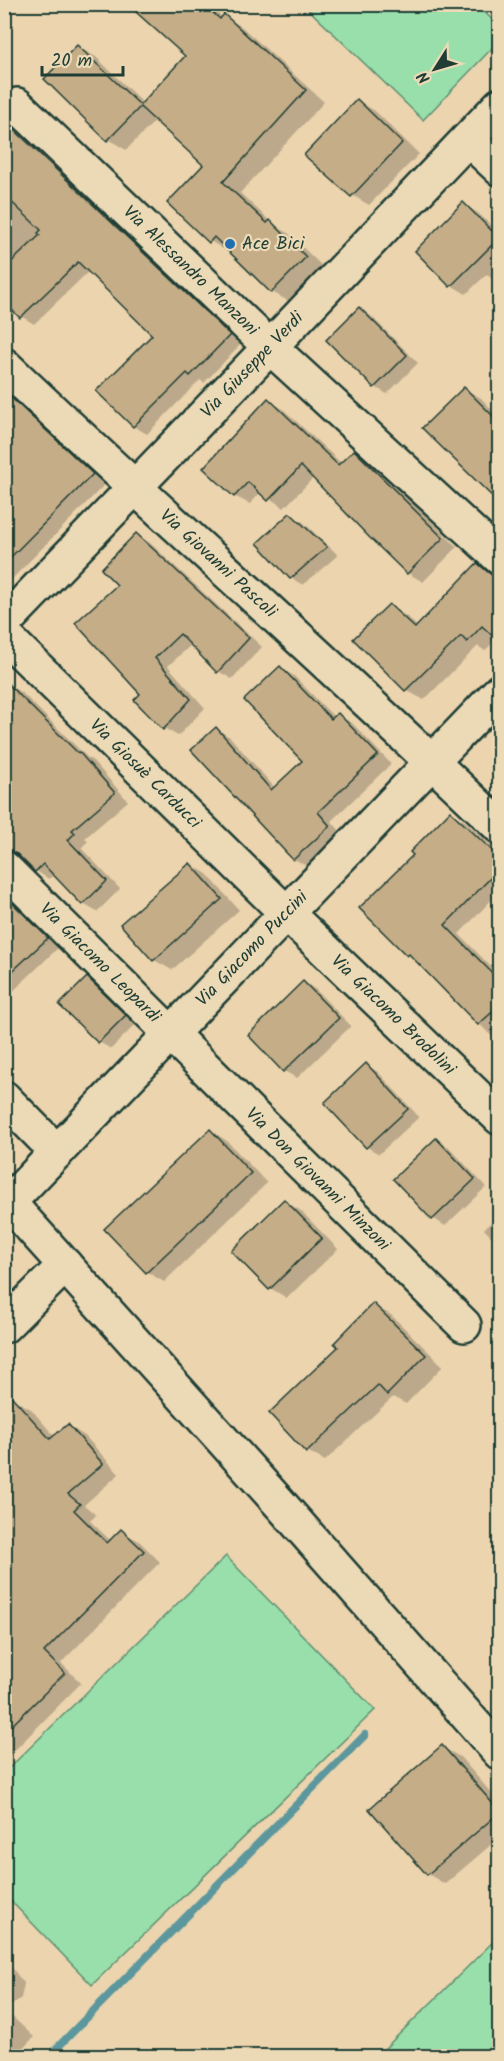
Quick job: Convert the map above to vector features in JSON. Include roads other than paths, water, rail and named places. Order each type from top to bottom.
[{"type":"street","name":"Via Alessandro Manzoni","points":[[17,105],[270,347],[500,558]]},
{"type":"street","name":"Via Giuseppe Verdi","points":[[4,623],[135,489],[500,105]]},
{"type":"street","points":[[468,139],[500,169]]},
{"type":"street","name":"Via Giovanni Pascoli","points":[[4,365],[500,827]]},
{"type":"street","name":"Via Giosuè Carducci","points":[[4,635],[287,912]]},
{"type":"street","name":"Via Giacomo Puccini","points":[[7,1205],[500,691]]},
{"type":"street","name":"Via Giacomo Leopardi","points":[[4,868],[171,1034]]},
{"type":"street","name":"Via Giacomo Brodolini","points":[[287,912],[500,1118]]},
{"type":"street","name":"Via Don Giovanni Minzoni","points":[[171,1034],[464,1325]]},
{"type":"street","points":[[4,1098],[57,1152]]},
{"type":"street","points":[[7,1205],[65,1265],[282,1506],[494,1735]]},
{"type":"street","points":[[4,1326],[65,1265]]},
{"type":"waterway","points":[[49,2056],[365,1735]]},
{"type":"place","name":"Ace Bici","points":[[230,244]]}]
